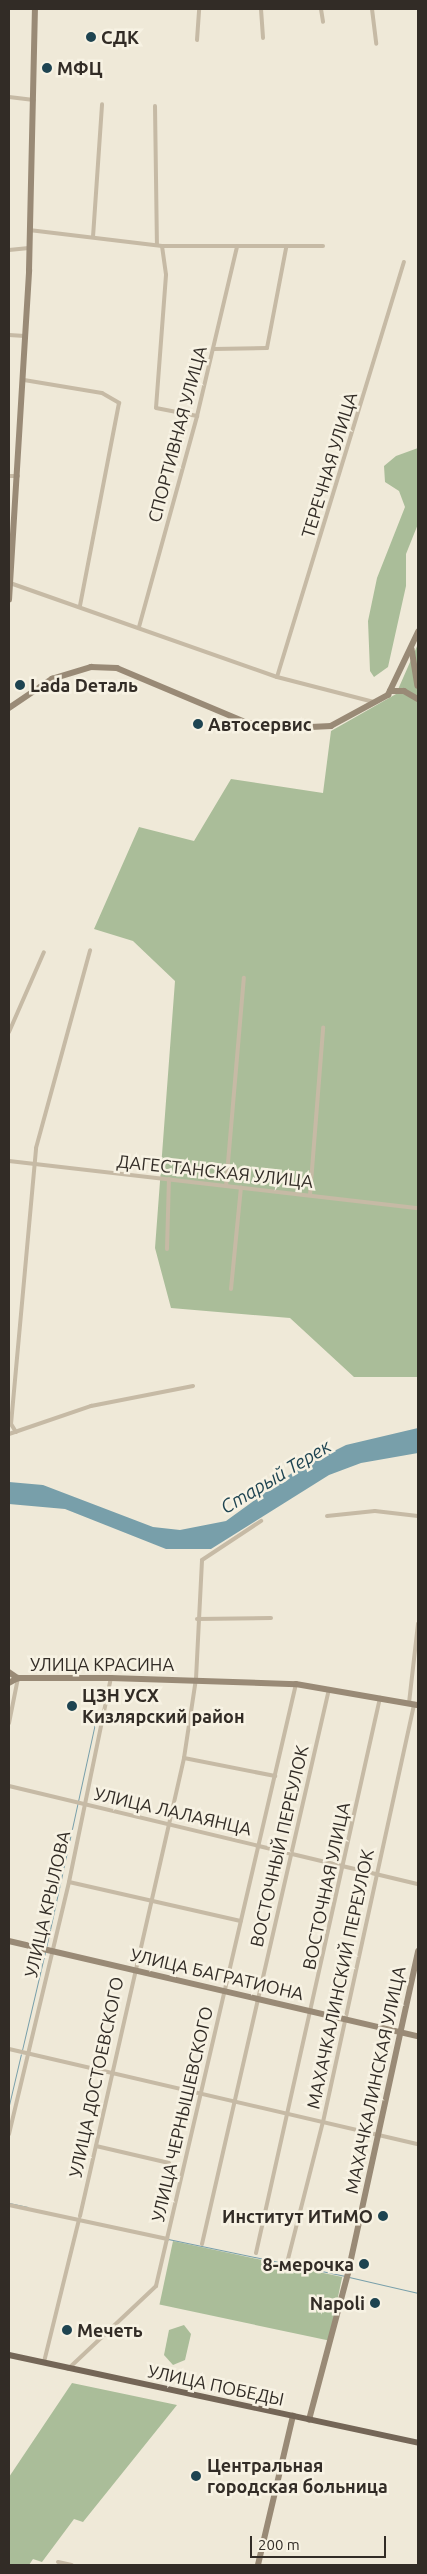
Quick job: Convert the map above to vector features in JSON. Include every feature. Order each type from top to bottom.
[{"type":"main road","name":"УЛИЦА ПОБЕДЫ","points":[[9,2354],[69,2368]]},
{"type":"main road","name":"УЛИЦА ПОБЕДЫ","points":[[9,2354],[418,2443]]},
{"type":"street","points":[[9,600],[11,537],[16,512],[24,380],[34,100],[35,9]]},
{"type":"street","points":[[197,40],[199,9]]},
{"type":"street","points":[[261,9],[263,38]]},
{"type":"street","points":[[321,9],[323,22]]},
{"type":"street","points":[[372,9],[376,44]]},
{"type":"street","points":[[9,96],[34,100]]},
{"type":"street","points":[[93,238],[102,104]]},
{"type":"street","points":[[155,106],[159,245],[166,275],[156,408],[197,416]]},
{"type":"street","points":[[29,230],[159,245],[286,248],[323,246]]},
{"type":"street","name":"СПОРТИВНАЯ УЛИЦА","points":[[139,627],[197,416],[237,247]]},
{"type":"street","points":[[9,250],[29,248]]},
{"type":"street","points":[[214,349],[267,348],[286,248]]},
{"type":"street","name":"ТЕРЕЧНАЯ УЛИЦА","points":[[278,676],[404,262]]},
{"type":"street","points":[[9,335],[25,336]]},
{"type":"street","points":[[24,380],[102,393],[119,403],[80,605]]},
{"type":"street","points":[[9,476],[18,476]]},
{"type":"street","points":[[9,510],[16,512]]},
{"type":"street","points":[[10,586],[80,605],[278,676],[378,703]]},
{"type":"street","points":[[9,708],[52,679],[91,667],[117,668],[261,726],[331,726],[378,703],[390,691],[418,632]]},
{"type":"street","points":[[412,647],[418,686]]},
{"type":"street","points":[[390,691],[404,691],[418,699]]},
{"type":"street","points":[[16,1432],[11,1424],[35,1164],[54,1078],[90,950]]},
{"type":"street","points":[[9,1032],[44,952]]},
{"type":"street","points":[[226,1186],[244,978]]},
{"type":"street","points":[[310,1195],[323,1028]]},
{"type":"street","name":"ДАГЕСТАНСКАЯ УЛИЦА","points":[[9,1161],[418,1208]]},
{"type":"street","points":[[167,1249],[169,1179]]},
{"type":"street","points":[[231,1290],[240,1187]]},
{"type":"street","points":[[9,1434],[91,1406],[193,1386]]},
{"type":"street","points":[[327,1516],[375,1510],[418,1516]]},
{"type":"street","name":"УЛИЦА КРАСИНА","points":[[196,1679],[197,1619],[202,1560],[261,1521]]},
{"type":"street","points":[[197,1619],[270,1618]]},
{"type":"street","name":"МАХАЧКАЛИНСКИЙ ПЕРЕУЛОК","points":[[288,2259],[323,2122],[344,2018],[414,1704],[418,1624]]},
{"type":"street","points":[[9,1672],[18,1678],[9,1723]]},
{"type":"street","name":"УЛИЦА КРАСИНА","points":[[9,1683],[18,1678],[111,1678],[196,1679],[296,1684],[414,1704]]},
{"type":"street","name":"УЛИЦА КРЫЛОВА","points":[[9,2134],[51,1950],[69,1882],[83,1804],[111,1678]]},
{"type":"street","name":"УЛИЦА ДОСТОЕВСКОГО","points":[[44,2362],[80,2219],[150,1899],[184,1758],[196,1679]]},
{"type":"street","name":"УЛИЦА ЧЕРНЫШЕВСКОГО","points":[[69,2368],[127,2310],[151,2295],[167,2239],[202,2094],[296,1684]]},
{"type":"street","name":"ВОСТОЧНЫЙ ПЕРЕУЛОК","points":[[202,2244],[329,1689]]},
{"type":"street","name":"ВОСТОЧНАЯ УЛИЦА","points":[[256,2254],[314,2011],[380,1698]]},
{"type":"street","points":[[184,1758],[275,1776]]},
{"type":"street","name":"УЛИЦА ЛАЛАЯНЦА","points":[[9,1786],[418,1884]]},
{"type":"street","points":[[69,1882],[242,1921]]},
{"type":"street","name":"УЛИЦА БАГРАТИОНА","points":[[9,1941],[418,2036]]},
{"type":"street","name":"МАХАЧКАЛИНСКАЯ УЛИЦА","points":[[309,2420],[348,2273],[418,1952]]},
{"type":"street","points":[[9,2049],[418,2144]]},
{"type":"street","points":[[96,2146],[169,2163]]},
{"type":"street","points":[[9,2205],[167,2239]]},
{"type":"street","points":[[258,2565],[293,2416]]},
{"type":"street","points":[[58,2562],[72,2565]]},
{"type":"green space","points":[[418,448],[418,524],[406,554],[406,586],[388,667],[374,677],[370,671],[368,621],[377,578],[405,507],[399,491],[385,482],[384,466],[396,456]]},
{"type":"green space","points":[[418,644],[418,1377],[354,1377],[290,1318],[171,1308],[155,1248],[175,981],[133,941],[94,929],[139,827],[194,841],[231,779],[323,793],[331,731],[396,694]]},
{"type":"green space","points":[[173,2241],[342,2277],[329,2341],[159,2305]]},
{"type":"green space","points":[[184,2325],[191,2334],[185,2360],[173,2365],[164,2355],[169,2330]]},
{"type":"green space","points":[[72,2383],[177,2405],[83,2522],[74,2519],[42,2562],[33,2559],[29,2565],[9,2565],[9,2477]]},
{"type":"water","points":[[418,1428],[418,1453],[361,1463],[329,1475],[211,1549],[166,1549],[65,1509],[9,1504],[9,1482],[43,1485],[153,1527],[180,1530],[226,1521],[296,1470],[346,1445]]},
{"type":"waterway","points":[[46,1948],[97,1714]]},
{"type":"waterway","points":[[22,2050],[45,1952]]},
{"type":"waterway","points":[[9,2105],[21,2054]]},
{"type":"waterway","points":[[9,2203],[28,2207]]},
{"type":"waterway","points":[[168,2239],[345,2276]]},
{"type":"waterway","points":[[349,2277],[418,2293]]},
{"type":"place","name":"СДК","points":[[91,37]]},
{"type":"place","name":"МФЦ","points":[[47,68]]},
{"type":"place","name":"Lada Dеталь","points":[[20,685]]},
{"type":"place","name":"Автосервис","points":[[198,724]]},
{"type":"place","name":"ЦЗН УСХ Кизлярский район","points":[[72,1706]]},
{"type":"place","name":"Институт ИТиМО","points":[[383,2216]]},
{"type":"place","name":"8-мерочка","points":[[364,2264]]},
{"type":"place","name":"Napoli","points":[[375,2303]]},
{"type":"place","name":"Мечеть","points":[[67,2330]]},
{"type":"place","name":"Центральная городская больница","points":[[196,2476]]},
{"type":"water label","name":"Старый Терек","points":[[276,1477]]}]
